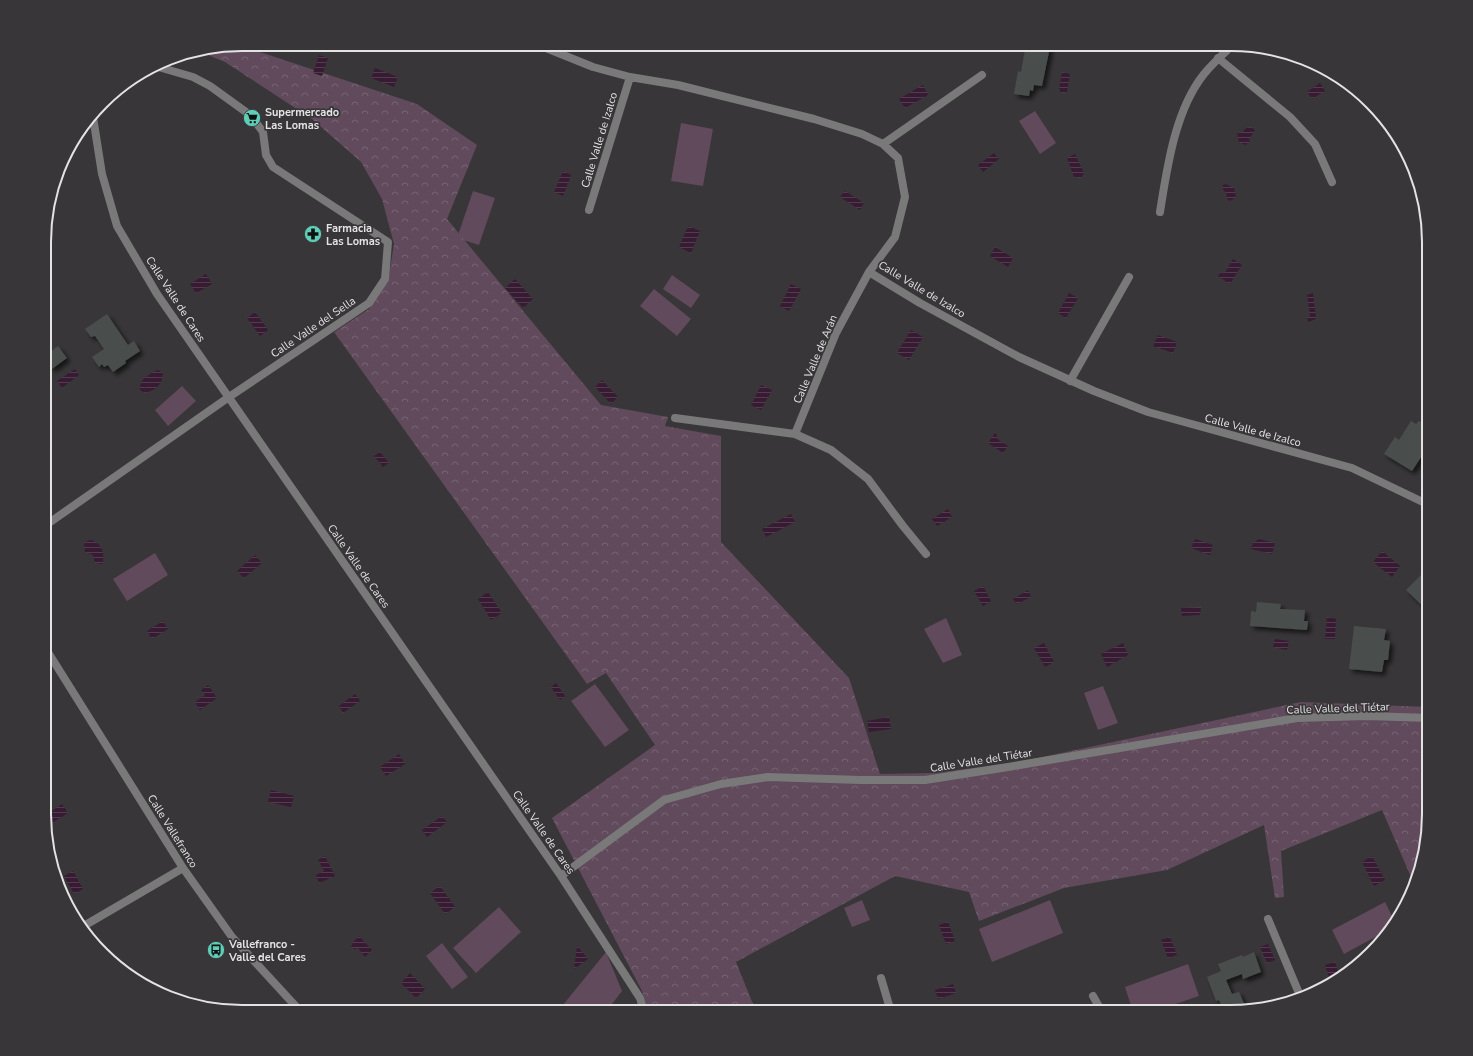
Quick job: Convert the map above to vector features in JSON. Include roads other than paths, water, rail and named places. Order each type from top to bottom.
[{"type":"street","name":"Calle Valle de Izalco","points":[[553,51],[593,67],[630,77],[678,85],[814,119],[862,134],[882,144],[898,158],[905,197],[896,237],[869,272],[920,303],[1019,357],[1070,381],[1148,412],[1352,468],[1422,502]]},
{"type":"street","points":[[1160,212],[1168,162],[1184,109],[1203,75],[1226,51]]},
{"type":"street","points":[[1218,58],[1290,117],[1315,144],[1332,182]]},
{"type":"street","name":"Calle Valle del Sella","points":[[51,522],[229,397],[369,303],[385,279],[388,242],[273,167],[266,154],[263,132],[255,121],[225,96],[193,77],[164,68]]},
{"type":"street","points":[[882,144],[982,75]]},
{"type":"street","name":"Calle Valle de Izalco","points":[[589,210],[630,77]]},
{"type":"street","name":"Calle Valle de Cares","points":[[94,121],[102,174],[117,226],[157,294],[561,876],[640,998],[642,1005]]},
{"type":"street","name":"Calle Valle de Arán","points":[[794,434],[836,333],[869,272]]},
{"type":"street","points":[[1070,381],[1130,277]]},
{"type":"street","points":[[675,418],[794,434],[831,450],[868,479],[926,554]]},
{"type":"street","name":"Calle Vallefranco","points":[[51,656],[183,868],[232,937],[295,1005]]},
{"type":"street","name":"Calle Valle del Tiétar","points":[[561,876],[664,800],[721,784],[768,777],[860,780],[925,780],[1008,768],[1297,718],[1367,716],[1422,718]]},
{"type":"street","points":[[86,925],[183,868]]},
{"type":"street","points":[[1268,919],[1299,992]]},
{"type":"street","points":[[880,978],[889,1005]]},
{"type":"street","points":[[1093,996],[1098,1005]]},
{"type":"place","name":"Supermercado Las Lomas","points":[[252,118]]},
{"type":"place","name":"Farmacia Las Lomas","points":[[313,234]]},
{"type":"place","name":"Vallefranco - Valle del Cares","points":[[216,950]]}]
